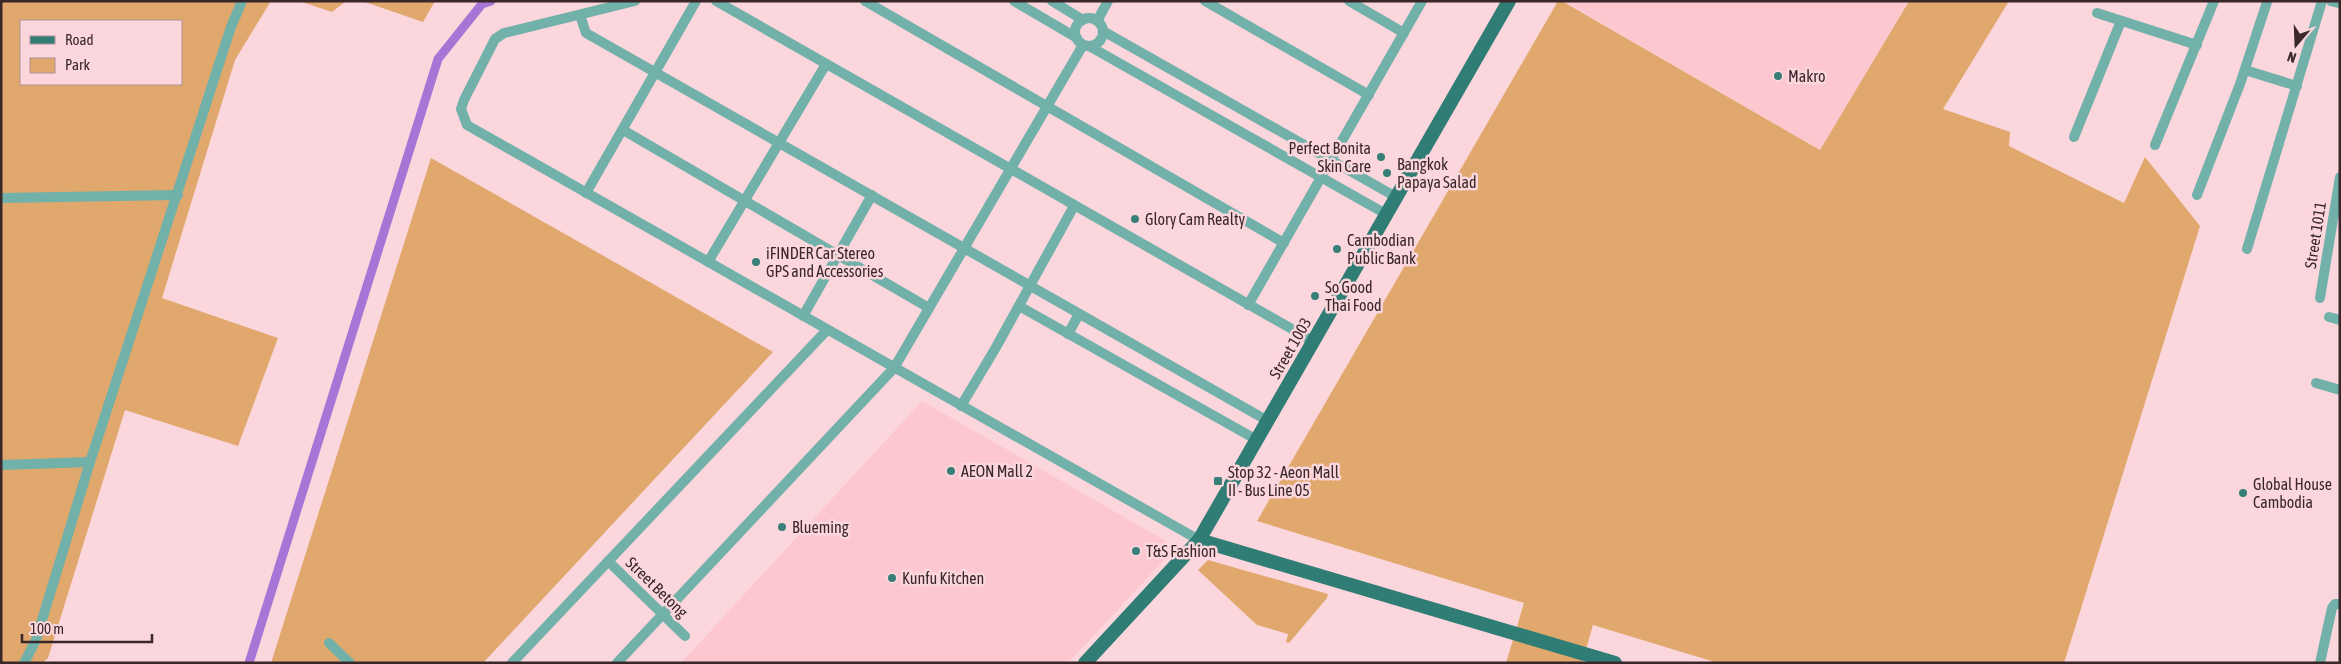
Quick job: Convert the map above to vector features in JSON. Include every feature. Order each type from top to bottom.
[{"type":"main road","name":"Street 1003","points":[[1085,663],[1199,540],[1509,1]]},
{"type":"main road","points":[[1199,540],[1615,663]]},
{"type":"street","points":[[24,663],[36,640],[90,462],[178,195],[231,26],[242,1]]},
{"type":"street","points":[[636,1],[504,33],[495,39],[462,109],[467,125],[1199,540]]},
{"type":"street","points":[[586,193],[696,1]]},
{"type":"street","points":[[716,1],[1313,342]]},
{"type":"street","points":[[865,1],[1284,243]]},
{"type":"street","points":[[1014,1],[1083,43],[1386,214]]},
{"type":"street","points":[[1052,1],[1084,20]]},
{"type":"street","points":[[1098,21],[1108,1]]},
{"type":"street","points":[[1205,1],[1369,95]]},
{"type":"street","points":[[1349,1],[1404,33]]},
{"type":"street","points":[[1248,305],[1422,1]]},
{"type":"street","points":[[2155,145],[2214,1]]},
{"type":"street","points":[[2247,249],[2322,1]]},
{"type":"street","points":[[2331,1],[2340,3]]},
{"type":"street","points":[[2197,195],[2245,70],[2267,2]]},
{"type":"street","points":[[2097,13],[2197,45]]},
{"type":"street","points":[[580,15],[586,33],[1268,421]]},
{"type":"street","points":[[617,663],[894,368],[1083,43],[1077,26],[1084,20],[1092,19],[1098,21],[1103,31],[1396,197]]},
{"type":"street","points":[[2074,137],[2121,21]]},
{"type":"street","points":[[1083,43],[1100,42],[1103,31]]},
{"type":"street","points":[[708,262],[826,64]]},
{"type":"street","points":[[2245,70],[2297,86]]},
{"type":"street","points":[[623,130],[929,308]]},
{"type":"street","name":"Street 1011","points":[[2320,298],[2340,177]]},
{"type":"street","points":[[1,198],[178,195]]},
{"type":"street","points":[[803,316],[872,195]]},
{"type":"street","points":[[961,406],[1031,286],[1074,206]]},
{"type":"street","points":[[1019,306],[1257,440]]},
{"type":"street","points":[[1068,334],[1080,314]]},
{"type":"street","points":[[2328,317],[2340,320]]},
{"type":"street","points":[[512,663],[827,330]]},
{"type":"street","points":[[2316,384],[2340,390]]},
{"type":"street","points":[[1,465],[90,462]]},
{"type":"street","name":"Street Betong","points":[[608,561],[685,636]]},
{"type":"street","points":[[2320,663],[2332,608],[2335,604],[2340,604]]},
{"type":"street","points":[[329,643],[350,663]]},
{"type":"shaded area","name":"Makro","points":[[1564,1],[1908,1],[1820,150]]},
{"type":"shaded area","name":"AEON Mall 2","points":[[922,401],[1166,541],[1166,558],[1068,663],[681,663]]},
{"type":"green space","points":[[1,1],[271,1],[235,60],[162,298],[278,338],[238,446],[125,410],[48,658],[42,663],[1,663]]},
{"type":"green space","points":[[299,1],[346,1],[332,12]]},
{"type":"green space","points":[[362,1],[435,1],[423,22]]},
{"type":"green space","points":[[1558,1],[1562,1],[1820,150],[1909,1],[2009,1],[1943,109],[2010,132],[2009,146],[2124,203],[2145,157],[2200,226],[2064,663],[1718,663],[1593,625],[1582,663],[1506,663],[1524,603],[1257,521]]},
{"type":"green space","points":[[431,158],[773,352],[483,663],[271,663]]},
{"type":"green space","points":[[1208,560],[1328,594],[1327,598],[1289,643],[1286,642],[1288,634],[1257,625],[1198,570]]},
{"type":"waterway","points":[[249,663],[438,59],[482,4],[491,1]]},
{"type":"place","name":"Makro","points":[[1778,76]]},
{"type":"place","name":"Perfect Bonita Skin Care","points":[[1381,157]]},
{"type":"place","name":"Bangkok Papaya Salad","points":[[1387,173]]},
{"type":"place","name":"Glory Cam Realty","points":[[1135,219]]},
{"type":"place","name":"Cambodian Public Bank","points":[[1337,249]]},
{"type":"place","name":"iFINDER Car Stereo GPS and Accessories","points":[[756,262]]},
{"type":"place","name":"So Good Thai Food","points":[[1315,296]]},
{"type":"place","name":"AEON Mall 2","points":[[951,471]]},
{"type":"place","name":"Stop 32 - Aeon Mall II - Bus Line 05","points":[[1218,481]]},
{"type":"place","name":"Global House Cambodia","points":[[2243,493]]},
{"type":"place","name":"Blueming","points":[[782,527]]},
{"type":"place","name":"T&S Fashion","points":[[1136,551]]},
{"type":"place","name":"Kunfu Kitchen","points":[[892,578]]}]
